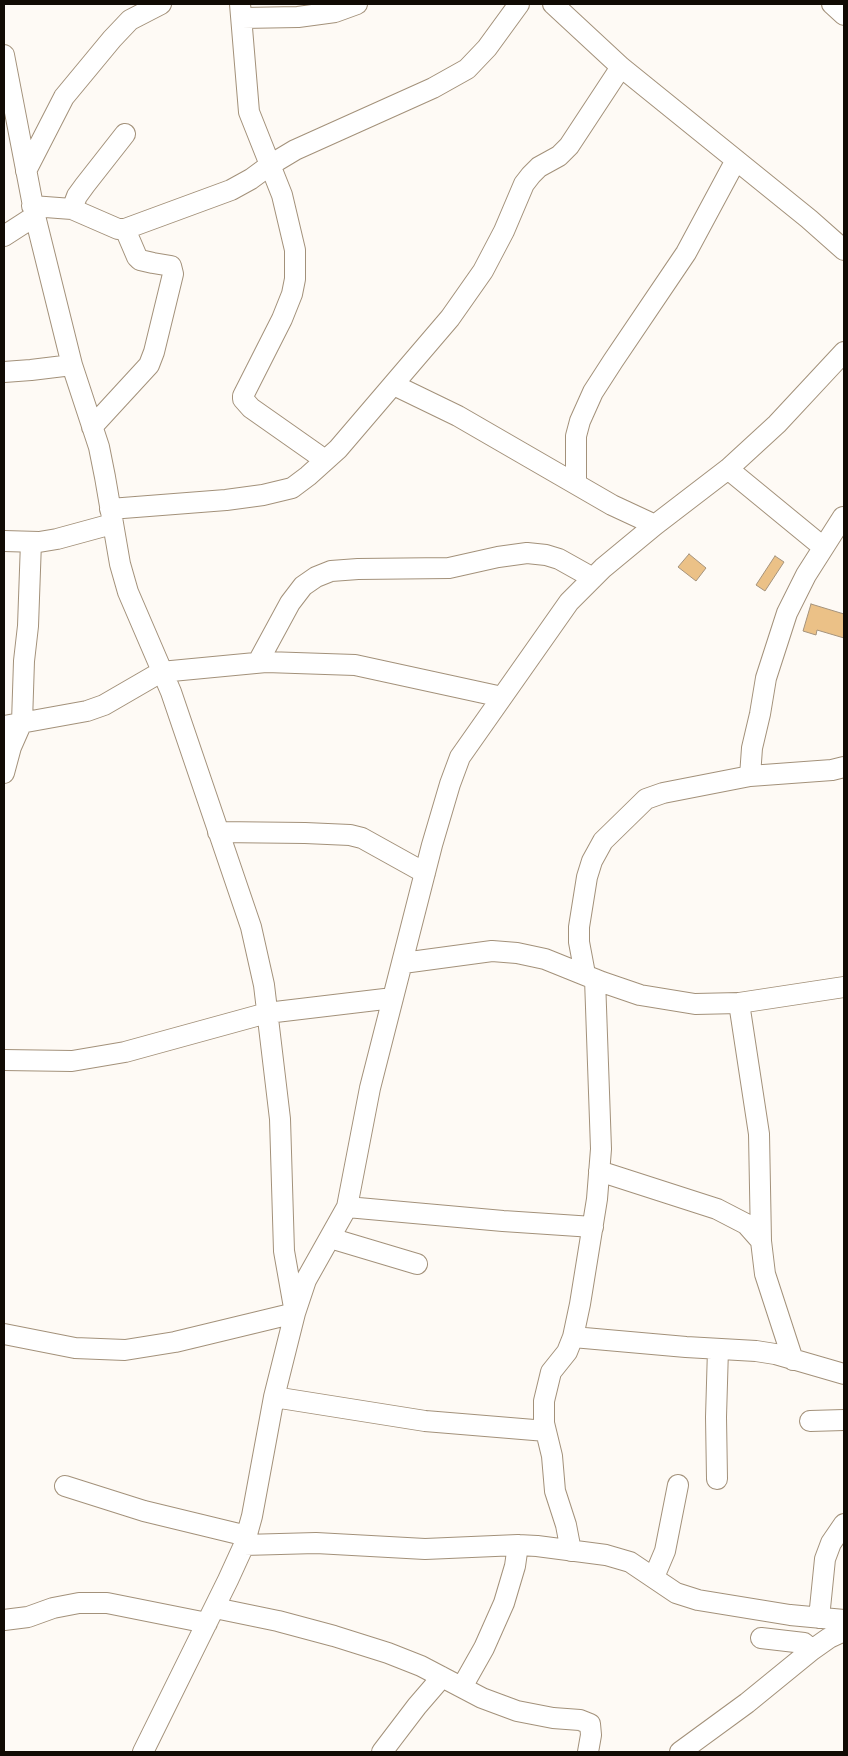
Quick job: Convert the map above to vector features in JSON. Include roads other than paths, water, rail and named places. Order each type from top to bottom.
[{"type":"street","points":[[26,171],[64,97],[130,20],[160,4]]},
{"type":"street","points":[[325,460],[251,408],[242,399],[285,312],[296,278],[295,250],[282,195],[249,112],[241,11],[298,17],[335,12],[357,4]]},
{"type":"street","points":[[4,236],[33,211],[72,209],[118,229],[125,229],[231,190],[318,138],[433,88],[467,69],[487,48],[519,4]]},
{"type":"street","points":[[552,4],[622,67],[844,250]]},
{"type":"street","points":[[832,4],[844,14]]},
{"type":"street","points":[[4,55],[12,137],[26,171],[33,211],[72,365],[106,477],[120,564],[128,592],[171,692],[251,927],[264,985],[280,1119],[284,1251],[295,1313]]},
{"type":"street","points":[[4,541],[30,542],[56,539],[111,516],[263,495],[292,488],[338,449],[450,318],[483,271],[530,175],[558,156],[568,146],[622,67]]},
{"type":"street","points":[[72,209],[77,196],[126,134]]},
{"type":"street","points":[[576,484],[576,436],[580,421],[593,392],[686,253],[736,160]]},
{"type":"street","points":[[92,427],[149,365],[154,352],[173,274],[171,266],[140,260],[125,229]]},
{"type":"street","points":[[143,1752],[211,1616],[245,1540],[252,1516],[274,1397],[295,1313],[306,1280],[347,1206],[370,1088],[392,998],[450,784],[460,757],[569,602],[655,525],[728,469],[776,424],[844,352]]},
{"type":"street","points":[[4,372],[72,365]]},
{"type":"street","points":[[394,385],[458,416],[612,505],[655,525]]},
{"type":"street","points":[[728,469],[823,547]]},
{"type":"street","points":[[750,776],[752,748],[766,678],[787,613],[806,575],[842,517]]},
{"type":"street","points":[[4,773],[11,747],[28,626],[30,542]]},
{"type":"street","points":[[258,662],[290,603],[303,586],[316,577],[331,572],[358,569],[449,568],[498,557],[527,553],[546,555],[559,559],[594,578]]},
{"type":"street","points":[[13,724],[71,715],[96,708],[161,672],[258,662],[355,665],[502,697]]},
{"type":"street","points":[[571,1550],[566,1525],[555,1491],[552,1456],[544,1423],[544,1401],[552,1372],[567,1352],[573,1337],[597,1199],[601,1149],[590,977],[579,942],[579,927],[592,861],[603,841],[646,799],[663,793],[750,776],[832,770],[844,767]]},
{"type":"street","points":[[218,832],[305,833],[362,838],[425,873]]},
{"type":"street","points":[[403,963],[492,951],[517,953],[545,959],[640,995],[695,1004],[739,1003],[844,987]]},
{"type":"street","points":[[4,1060],[72,1061],[125,1052],[267,1013],[392,998]]},
{"type":"street","points":[[739,1003],[759,1134],[761,1241],[766,1274],[793,1360]]},
{"type":"street","points":[[599,1171],[717,1209],[746,1224],[761,1241]]},
{"type":"street","points":[[347,1206],[592,1228]]},
{"type":"street","points":[[330,1238],[417,1264]]},
{"type":"street","points":[[4,1334],[75,1348],[125,1350],[175,1342],[295,1313]]},
{"type":"street","points":[[573,1337],[756,1351],[775,1354],[844,1374]]},
{"type":"street","points":[[717,1479],[718,1349]]},
{"type":"street","points":[[274,1397],[425,1421],[546,1432]]},
{"type":"street","points":[[810,1421],[844,1420]]},
{"type":"street","points":[[654,1577],[665,1551],[678,1485]]},
{"type":"street","points":[[65,1486],[245,1540],[425,1549],[518,1545],[606,1555],[630,1562],[676,1593],[698,1600],[833,1625]]},
{"type":"street","points":[[680,1752],[747,1703],[812,1650],[833,1625],[825,1559],[831,1543],[844,1524]]},
{"type":"street","points":[[462,1687],[484,1648],[504,1604],[515,1566],[518,1545]]},
{"type":"street","points":[[4,1620],[28,1617],[53,1608],[79,1603],[107,1603],[211,1616],[278,1621],[334,1636],[396,1656],[421,1666],[482,1698],[517,1711],[553,1718],[580,1720],[590,1724],[591,1735],[588,1752]]},
{"type":"street","points":[[760,1638],[804,1643],[812,1650]]},
{"type":"street","points":[[382,1752],[442,1677]]}]
